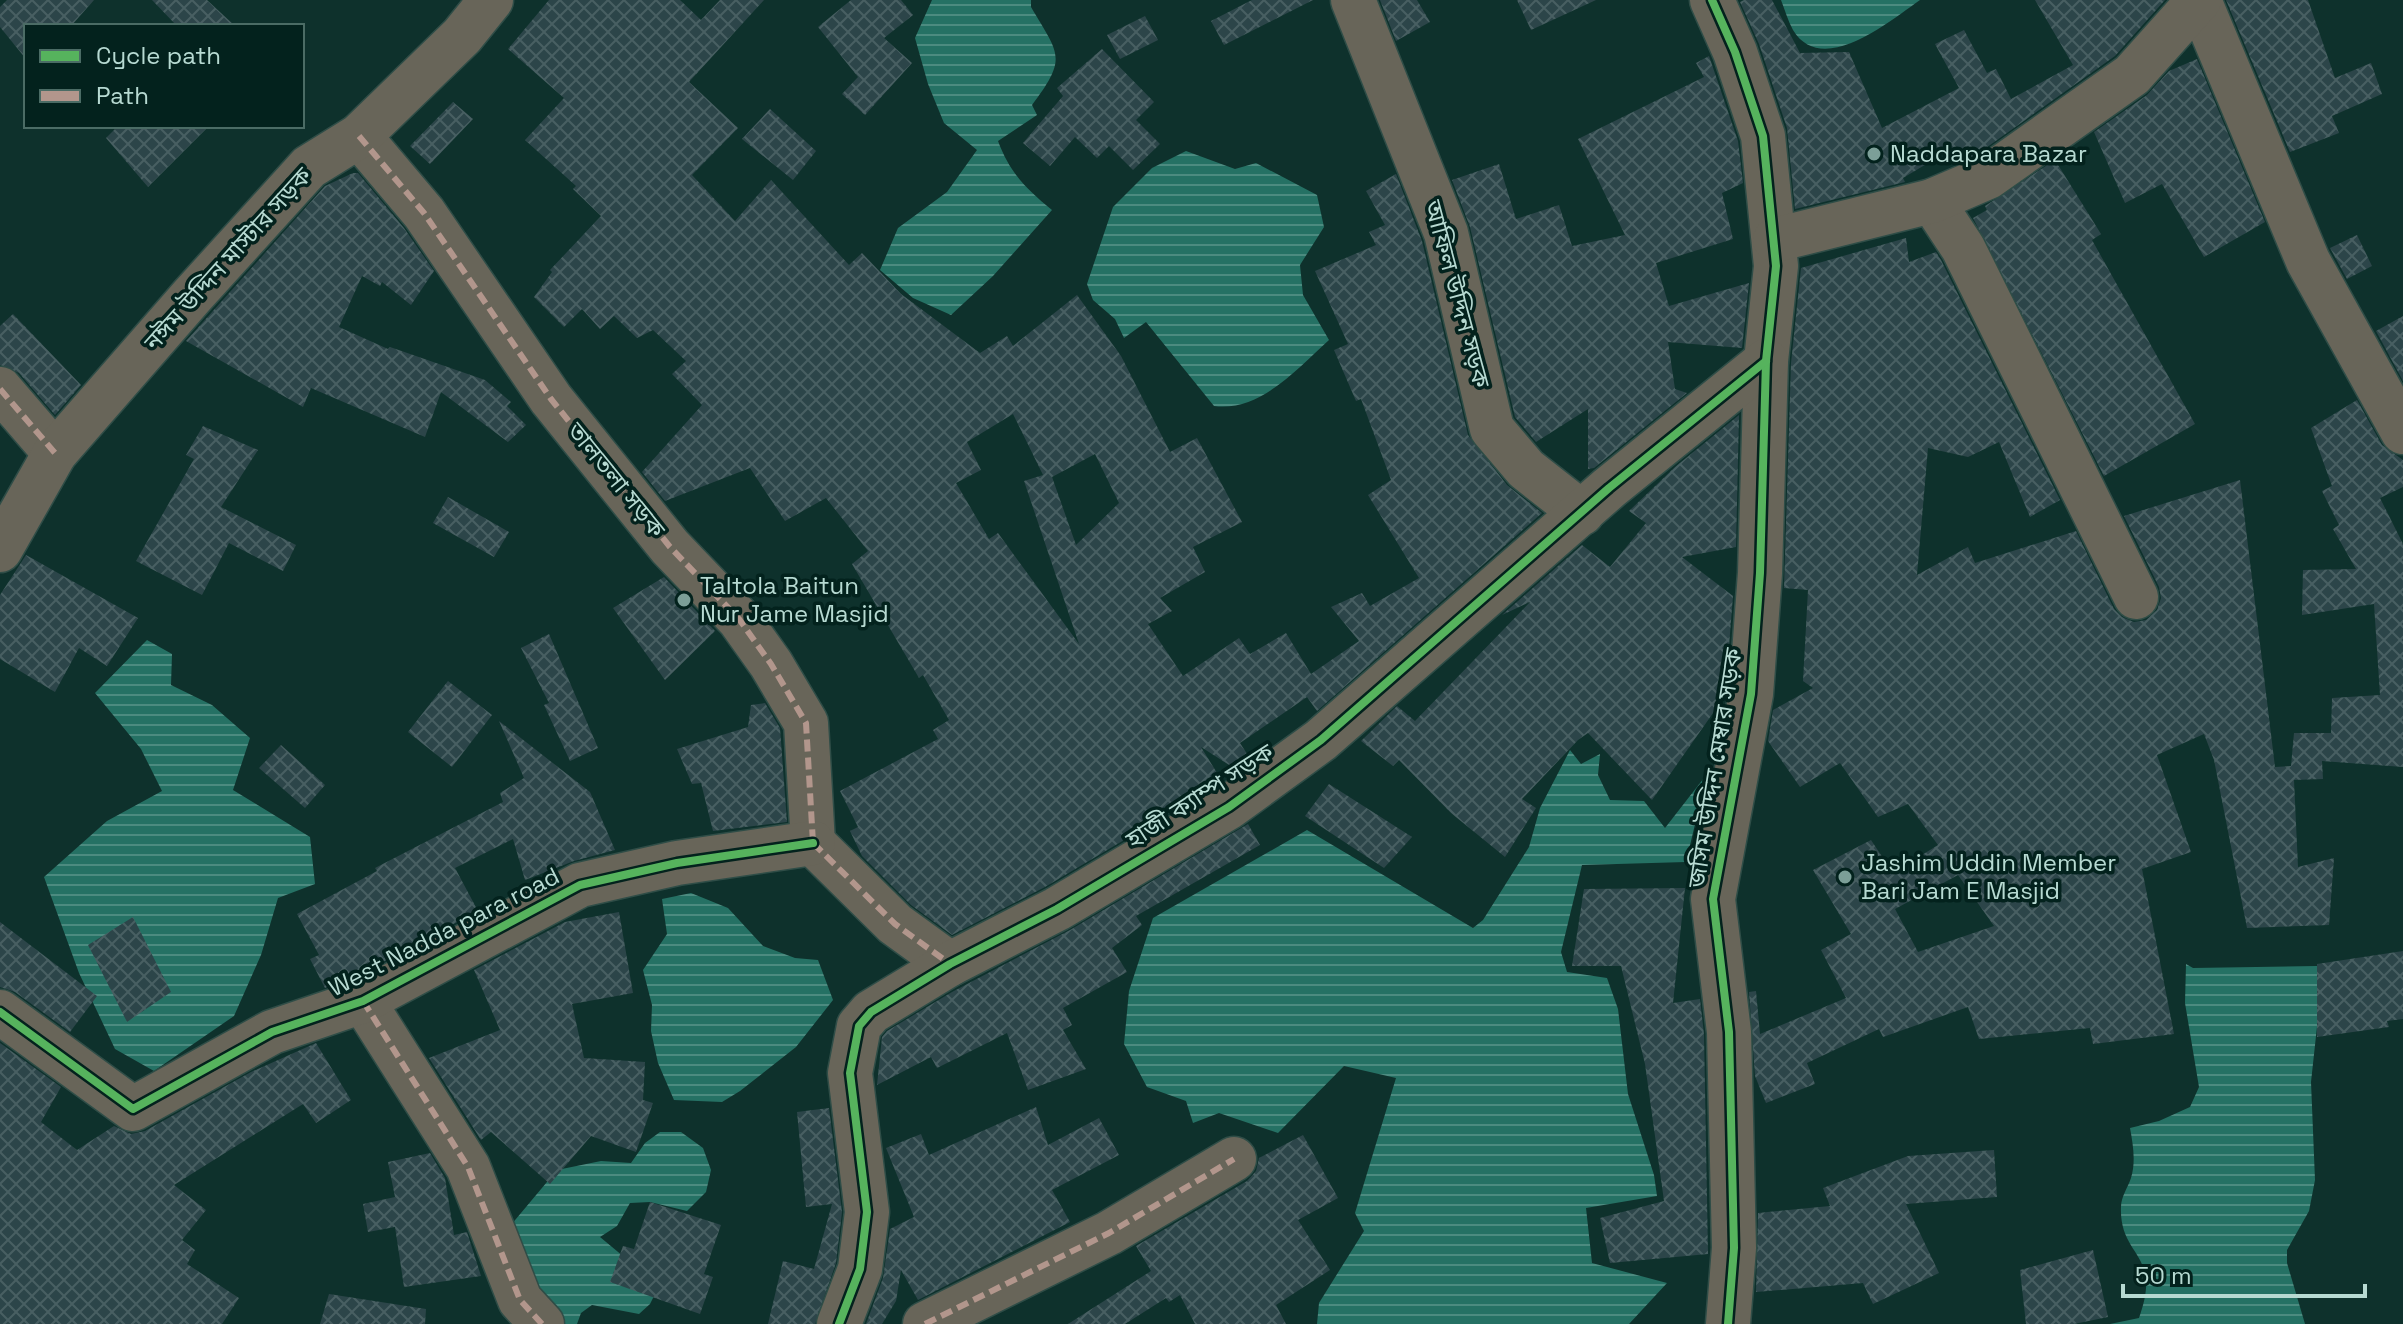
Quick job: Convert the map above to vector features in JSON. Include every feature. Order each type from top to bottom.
[{"type":"street","name":"নঈম উদ্দিন মাস্টার সড়ক","points":[[0,550],[55,453],[309,167],[359,136],[462,36],[491,0]]},
{"type":"street","name":"আফিল উদ্দিন সড়ক","points":[[1353,0],[1446,233],[1492,429],[1526,469],[1582,513]]},
{"type":"street","name":"জসিম উদ্দিন মেম্বার সড়ক","points":[[1712,0],[1735,52],[1763,136],[1776,266],[1766,361],[1760,573],[1751,694],[1713,899],[1729,1032],[1734,1248],[1728,1324]]},
{"type":"street","points":[[1775,240],[1932,201],[1988,177],[2132,75],[2199,0],[2308,261],[2403,432]]},
{"type":"street","name":"তালতলা সড়ক","points":[[359,136],[424,213],[551,399],[670,547],[739,619],[771,664],[806,723],[813,843]]},
{"type":"street","points":[[1932,201],[1963,248],[2136,597]]},
{"type":"street","name":"হাজী ক্যাম্প সড়ক","points":[[839,1324],[860,1269],[867,1212],[850,1073],[852,1049],[859,1026],[871,1012],[950,964],[1057,909],[1229,807],[1321,740],[1582,513],[1766,361]]},
{"type":"street","points":[[0,389],[55,453]]},
{"type":"street","points":[[813,843],[895,924],[950,964]]},
{"type":"street","name":"West Nadda para road","points":[[0,1012],[133,1109],[272,1032],[363,1001],[580,885],[677,863],[813,843]]},
{"type":"street","name":"West Nadda para road","points":[[363,1001],[468,1167],[520,1300],[540,1324]]},
{"type":"street","points":[[925,1324],[1109,1233],[1234,1159]]},
{"type":"shaded area","points":[[932,0],[1031,0],[1031,7],[1056,56],[1051,76],[1032,105],[1037,115],[998,141],[1020,180],[1052,210],[993,276],[951,315],[913,298],[880,270],[898,228],[947,192],[977,150],[944,123],[928,84],[915,38]]},
{"type":"shaded area","points":[[1781,0],[1920,0],[1856,41],[1821,49],[1806,43],[1793,30]]},
{"type":"shaded area","points":[[1186,151],[1235,169],[1256,163],[1317,195],[1324,227],[1300,265],[1303,295],[1329,340],[1277,386],[1247,402],[1231,406],[1214,406],[1146,322],[1124,338],[1115,319],[1093,300],[1087,284],[1113,207],[1152,168]]},
{"type":"shaded area","points":[[147,640],[172,654],[171,685],[212,705],[250,738],[233,790],[310,837],[315,884],[278,898],[261,955],[234,1016],[154,1071],[115,1049],[79,973],[44,877],[107,821],[162,791],[141,749],[95,693]]},
{"type":"shaded area","points":[[1570,750],[1581,764],[1600,754],[1598,775],[1610,800],[1644,801],[1665,828],[1707,774],[1686,862],[1582,865],[1561,952],[1567,972],[1607,978],[1618,1009],[1628,1094],[1654,1175],[1657,1196],[1586,1208],[1592,1263],[1667,1283],[1629,1324],[1317,1324],[1319,1303],[1364,1231],[1355,1213],[1396,1078],[1344,1066],[1278,1133],[1219,1113],[1193,1123],[1186,1101],[1147,1087],[1124,1044],[1129,991],[1153,918],[1307,830],[1473,928],[1483,920],[1529,847],[1540,808]]},
{"type":"shaded area","points":[[691,893],[728,908],[763,946],[795,958],[818,960],[833,1000],[796,1047],[722,1102],[674,1100],[658,1063],[651,1031],[652,1005],[643,970],[667,934],[662,899]]},
{"type":"shaded area","points":[[2186,964],[2193,968],[2317,966],[2320,999],[2311,1082],[2315,1180],[2309,1211],[2287,1250],[2287,1263],[2305,1324],[2110,1324],[2139,1318],[2145,1296],[2143,1267],[2122,1224],[2121,1203],[2133,1166],[2130,1128],[2159,1121],[2190,1107],[2199,1087],[2185,1003]]},
{"type":"shaded area","points":[[660,1132],[681,1132],[703,1148],[711,1170],[706,1192],[687,1211],[650,1202],[630,1203],[617,1226],[600,1237],[659,1286],[650,1304],[639,1314],[592,1305],[581,1313],[577,1324],[553,1324],[506,1231],[557,1170],[601,1161],[631,1163],[645,1143]]},
{"type":"building","points":[[7,0],[94,0],[73,24],[24,24],[24,57],[0,27],[0,7]]},
{"type":"building","points":[[152,0],[207,0],[233,24],[175,24]]},
{"type":"building","points":[[549,0],[680,0],[701,20],[720,0],[764,0],[689,82],[738,128],[692,175],[735,221],[771,180],[849,265],[862,253],[901,294],[980,353],[1007,336],[1013,346],[1077,295],[1121,356],[1170,452],[1197,438],[1242,522],[1193,547],[1205,572],[1160,598],[1172,611],[1148,624],[1183,676],[1239,638],[1250,654],[1286,633],[1311,674],[1359,641],[1331,607],[1362,593],[1370,606],[1419,578],[1368,495],[1391,480],[1361,399],[1356,401],[1334,350],[1348,344],[1315,271],[1376,245],[1369,232],[1385,225],[1366,191],[1396,174],[1422,241],[1468,435],[1507,485],[1542,513],[1317,711],[1307,697],[1240,743],[1251,760],[1237,770],[1201,747],[1222,781],[1045,887],[952,935],[911,905],[862,856],[850,831],[858,827],[840,791],[938,739],[933,730],[949,720],[923,675],[919,678],[852,564],[868,551],[826,498],[785,521],[750,468],[665,501],[642,472],[702,405],[672,374],[686,361],[653,330],[637,338],[614,316],[600,329],[582,309],[564,327],[534,297],[552,272],[550,270],[601,216],[573,189],[576,186],[525,140],[564,98],[508,49]],"holes":[[[1013,414],[1043,475],[1024,481],[1079,644],[998,533],[989,539],[956,483],[981,470],[967,442]],[[1095,454],[1119,503],[1076,545],[1052,477]]]},
{"type":"building","points":[[851,0],[901,0],[913,15],[884,38],[912,63],[865,115],[842,94],[858,77],[818,27]]},
{"type":"building","points":[[1252,0],[1313,0],[1224,45],[1211,21]]},
{"type":"building","points":[[1380,0],[1417,0],[1430,22],[1396,41]]},
{"type":"building","points":[[1517,0],[1596,0],[1531,30]]},
{"type":"building","points":[[1772,0],[1800,53],[1849,52],[1882,128],[1959,88],[1935,44],[1964,30],[1987,73],[1996,69],[2011,99],[2073,65],[2035,0],[2165,0],[2115,56],[1976,155],[1962,161],[1955,147],[1903,178],[1905,182],[1795,209],[1787,128],[1759,44],[1740,2]]},
{"type":"building","points":[[2226,0],[2308,0],[2335,78],[2371,63],[2382,94],[2332,116],[2339,133],[2290,152]]},
{"type":"building","points":[[1145,16],[1158,40],[1120,59],[1107,35]]},
{"type":"building","points":[[1102,49],[1154,102],[1136,120],[1160,144],[1133,170],[1109,146],[1097,158],[1075,137],[1050,166],[1023,143],[1063,96],[1057,88]]},
{"type":"building","points":[[1709,56],[1738,141],[1743,183],[1722,193],[1733,239],[1656,263],[1669,306],[1749,283],[1742,348],[1668,342],[1675,389],[1687,393],[1594,468],[1588,469],[1588,409],[1536,442],[1515,417],[1470,227],[1452,180],[1499,164],[1516,219],[1559,205],[1572,246],[1625,235],[1578,139],[1704,77],[1696,63]]},
{"type":"building","points":[[2197,59],[2265,222],[2204,257],[2162,184],[2125,203],[2094,132],[2147,95],[2169,71]]},
{"type":"building","points":[[453,102],[473,119],[430,164],[410,146]]},
{"type":"building","points":[[770,109],[816,151],[793,180],[742,139]]},
{"type":"building","points":[[116,128],[207,128],[148,187],[106,138]]},
{"type":"building","points":[[2055,160],[2101,234],[2092,240],[2195,424],[2104,476],[1973,218],[1987,210],[1985,206]]},
{"type":"building","points":[[358,173],[404,228],[434,271],[411,305],[382,282],[380,286],[362,276],[339,327],[388,349],[390,347],[485,380],[511,402],[507,406],[526,425],[508,442],[441,392],[425,437],[311,388],[303,407],[186,341],[325,186]]},
{"type":"building","points":[[2357,235],[2372,266],[2347,279],[2330,248]]},
{"type":"building","points":[[1906,238],[1909,262],[1936,252],[2060,500],[2030,517],[1999,442],[1968,457],[1928,448],[1917,575],[1968,547],[1975,563],[2076,531],[2114,609],[2134,622],[2146,620],[2157,610],[2161,598],[2159,587],[2124,516],[2240,480],[2275,767],[2291,766],[2294,733],[2331,733],[2332,698],[2380,695],[2374,604],[2302,615],[2303,570],[2356,569],[2333,529],[2339,525],[2322,491],[2332,486],[2311,428],[2357,400],[2382,445],[2403,460],[2403,487],[2380,498],[2403,544],[2403,767],[2322,761],[2323,779],[2294,780],[2298,867],[2334,858],[2329,925],[2247,928],[2214,760],[2204,734],[2157,755],[2191,852],[2142,869],[2174,1034],[2093,1044],[2090,1028],[1979,1039],[1968,1007],[1883,1037],[1879,1029],[1807,1063],[1815,1084],[1766,1103],[1755,1076],[1749,992],[1756,991],[1760,1034],[1846,998],[1821,950],[1851,934],[1813,870],[1871,840],[1893,873],[1938,845],[1908,804],[1878,817],[1840,763],[1800,787],[1768,741],[1773,710],[1813,688],[1803,681],[1808,590],[1784,588],[1791,363],[1801,268]],"holes":[[[1958,875],[1994,926],[1918,952],[1895,909]]]},
{"type":"building","points":[[13,314],[81,385],[55,415],[19,373],[0,365],[0,326]]},
{"type":"building","points":[[2403,316],[2403,381],[2376,331]]},
{"type":"building","points":[[1739,415],[1736,547],[1682,557],[1733,596],[1725,696],[1652,800],[1588,733],[1578,740],[1522,799],[1536,808],[1505,857],[1451,813],[1399,760],[1393,766],[1361,741],[1397,706],[1415,721],[1530,602],[1502,615],[1582,545],[1610,567],[1646,523],[1629,511],[1675,467]]},
{"type":"building","points":[[203,426],[258,450],[221,507],[296,545],[283,571],[229,543],[202,595],[136,561],[194,459],[186,455]]},
{"type":"building","points":[[448,497],[509,532],[494,557],[433,523]]},
{"type":"building","points":[[26,555],[138,618],[107,666],[79,648],[55,692],[0,659],[0,595]]},
{"type":"building","points":[[664,577],[715,631],[665,680],[613,608]]},
{"type":"building","points":[[549,634],[598,748],[570,761],[544,705],[549,703],[521,648]]},
{"type":"building","points":[[448,681],[492,715],[452,767],[408,732]]},
{"type":"building","points":[[765,703],[780,728],[787,822],[713,831],[701,783],[692,784],[677,749],[748,727],[751,705]]},
{"type":"building","points":[[499,721],[590,792],[615,850],[574,861],[525,880],[513,839],[455,868],[478,911],[353,978],[325,988],[310,959],[319,955],[297,914],[377,871],[375,868],[503,802],[500,793],[524,778]]},
{"type":"building","points":[[281,745],[325,785],[305,808],[259,768]]},
{"type":"building","points":[[1329,784],[1412,837],[1384,868],[1305,816]]},
{"type":"building","points":[[1248,824],[1260,845],[1136,916],[1142,925],[1112,948],[1127,972],[1063,1008],[1072,1025],[1063,1030],[1086,1069],[1028,1090],[1007,1033],[937,1068],[931,1057],[877,1085],[882,1037],[887,1031],[952,992],[1070,930]]},
{"type":"building","points":[[1685,888],[1673,1003],[1700,999],[1704,1034],[1708,1254],[1610,1263],[1600,1218],[1664,1201],[1645,1064],[1621,966],[1572,966],[1584,889]]},
{"type":"building","points":[[619,912],[633,993],[572,1004],[584,1058],[645,1062],[643,1100],[653,1103],[636,1152],[591,1136],[550,1184],[491,1132],[481,1140],[429,1058],[500,1030],[474,970],[565,922]]},
{"type":"building","points":[[133,917],[171,992],[127,1022],[88,945]]},
{"type":"building","points":[[0,922],[97,996],[70,1032],[15,992],[0,987]]},
{"type":"building","points":[[2403,951],[2403,1019],[2387,1021],[2389,1027],[2317,1037],[2317,964]]},
{"type":"building","points":[[0,1043],[61,1087],[41,1122],[77,1150],[114,1126],[131,1134],[145,1131],[251,1072],[316,1043],[351,1100],[316,1123],[303,1104],[174,1185],[206,1210],[182,1240],[195,1250],[187,1264],[239,1298],[222,1324],[0,1324]]},
{"type":"building","points":[[1036,1107],[1048,1145],[1099,1118],[1119,1155],[1052,1190],[1070,1222],[918,1300],[901,1270],[896,1301],[882,1324],[866,1324],[883,1278],[890,1229],[914,1217],[886,1148],[921,1134],[929,1155]]},
{"type":"building","points":[[829,1108],[842,1212],[836,1263],[815,1324],[768,1324],[783,1261],[814,1269],[832,1204],[806,1207],[797,1112]]},
{"type":"building","points":[[1303,1135],[1338,1198],[1298,1220],[1330,1270],[1276,1305],[1286,1324],[1195,1324],[1180,1295],[1169,1302],[1166,1298],[1125,1324],[1068,1324],[1151,1271],[1136,1246],[1247,1181],[1256,1171],[1259,1158]]},
{"type":"building","points":[[1994,1150],[1997,1197],[1906,1204],[1939,1273],[1873,1304],[1863,1283],[1756,1292],[1758,1213],[1830,1206],[1823,1188],[1908,1156]]},
{"type":"building","points":[[430,1153],[445,1178],[454,1235],[467,1232],[481,1276],[404,1287],[395,1227],[368,1232],[363,1204],[395,1197],[388,1162]]},
{"type":"building","points":[[650,1202],[721,1225],[704,1274],[713,1277],[700,1314],[610,1282],[623,1246],[634,1249]]},
{"type":"building","points":[[2093,1250],[2108,1317],[2074,1324],[2026,1324],[2020,1270]]},
{"type":"building","points":[[329,1294],[426,1309],[425,1324],[320,1324]]},
{"type":"marked path","points":[[359,136],[424,213],[551,399],[670,547],[739,619],[771,664],[806,723],[813,843]]},
{"type":"marked path","points":[[0,389],[55,453]]},
{"type":"marked path","points":[[813,843],[895,924],[950,964]]},
{"type":"marked path","points":[[363,1001],[468,1167],[520,1300],[542,1324]]},
{"type":"marked path","points":[[925,1324],[1109,1233],[1234,1159]]},
{"type":"cycle path","points":[[1712,0],[1735,52],[1763,136],[1776,266],[1766,361],[1760,573],[1751,694],[1713,899],[1729,1032],[1734,1248],[1728,1324]]},
{"type":"cycle path","points":[[839,1324],[860,1269],[867,1212],[850,1073],[859,1026],[871,1012],[950,964],[1057,909],[1229,807],[1321,740],[1609,488],[1766,361]]},
{"type":"cycle path","points":[[0,1012],[133,1109],[272,1032],[363,1001],[580,885],[677,863],[813,843]]},
{"type":"place","name":"Naddapara Bazar","points":[[1874,154]]},
{"type":"place","name":"Taltola Baitun Nur Jame Masjid","points":[[684,600]]},
{"type":"place","name":"Jashim Uddin Member Bari Jam E Masjid","points":[[1845,877]]}]
